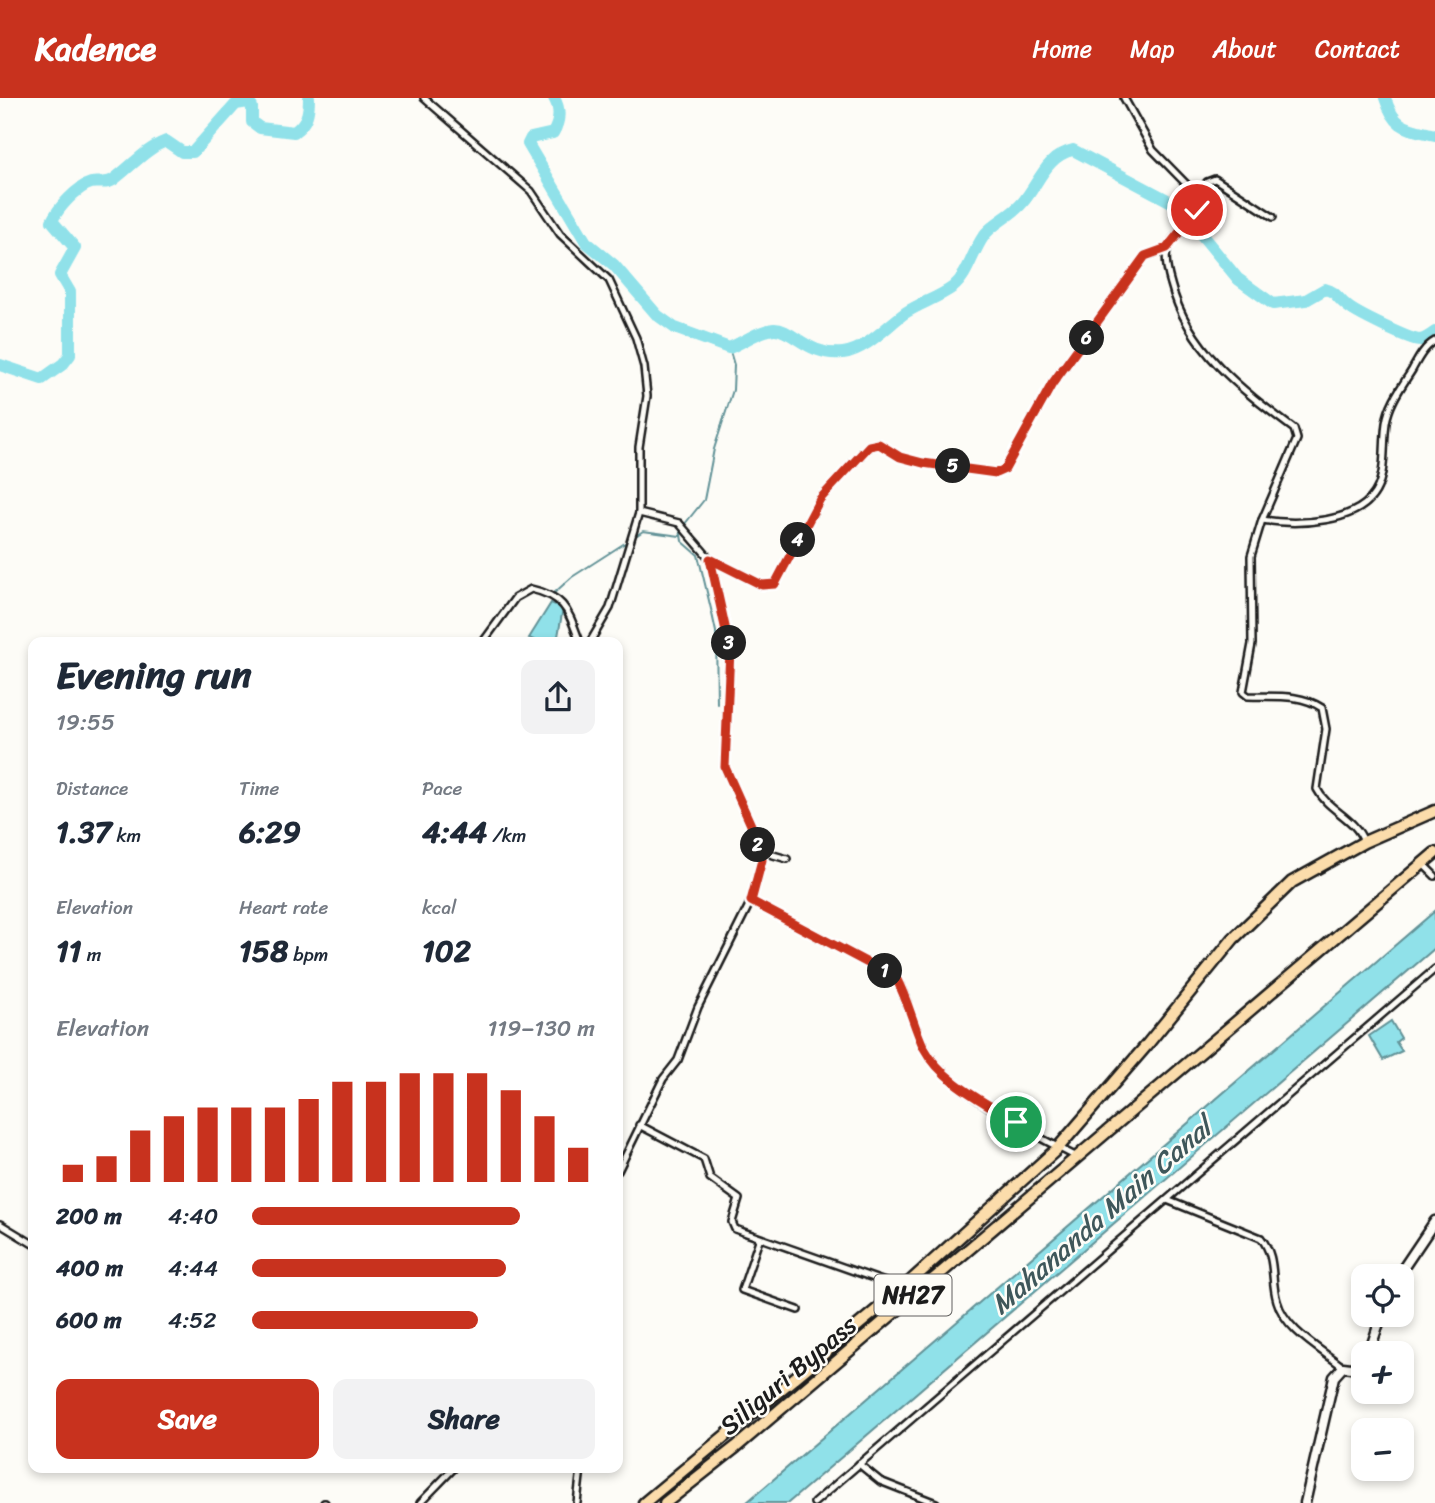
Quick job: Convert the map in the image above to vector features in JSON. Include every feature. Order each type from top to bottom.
[{"type":"highway","name":"NH27","points":[[644,1503],[903,1288],[1057,1149],[1233,939],[1263,908],[1309,870],[1435,811]]},
{"type":"highway","name":"NH27","points":[[1423,864],[1435,853]]},
{"type":"highway","name":"Siliguri Bypass","points":[[665,1503],[1423,864]]},
{"type":"street","points":[[424,98],[531,191],[560,234],[609,280],[636,338],[644,367],[647,396],[639,447],[639,513],[633,527],[633,541],[610,608],[593,637]]},
{"type":"street","points":[[1124,98],[1153,150],[1197,197]]},
{"type":"street","points":[[710,559],[762,585],[775,584],[820,499],[869,446],[879,444],[900,457],[923,463],[996,473],[1005,469],[1052,384],[1145,256],[1167,248],[1197,210],[1197,197],[1207,183],[1215,179],[1273,217]]},
{"type":"street","points":[[1167,248],[1167,270],[1174,298],[1197,341],[1225,374],[1294,429],[1297,439],[1295,449],[1262,520],[1249,569],[1252,644],[1243,692],[1248,696],[1272,694],[1314,703],[1322,708],[1326,729],[1317,789],[1324,800],[1355,826],[1364,842]]},
{"type":"street","points":[[1262,520],[1315,523],[1351,511],[1372,497],[1381,474],[1387,423],[1395,397],[1424,351],[1435,341]]},
{"type":"street","points":[[623,1162],[663,1079],[678,1060],[698,1007],[751,901],[761,855],[755,834],[725,767],[730,649],[710,559],[687,529],[679,523],[639,513]]},
{"type":"street","points":[[487,637],[515,598],[531,589],[547,592],[565,605],[578,637]]},
{"type":"street","points":[[761,855],[770,854],[787,859]]},
{"type":"street","points":[[1423,864],[1435,876]]},
{"type":"street","points":[[751,901],[896,978],[908,999],[923,1046],[945,1074],[1027,1132],[1075,1156]]},
{"type":"street","points":[[814,1503],[1435,969]]},
{"type":"street","points":[[639,1125],[704,1159],[710,1178],[740,1199],[732,1222],[735,1229],[759,1240],[916,1293]]},
{"type":"street","points":[[1167,1200],[1261,1238],[1269,1248],[1273,1262],[1277,1303],[1298,1332],[1343,1367],[1351,1368]]},
{"type":"street","points":[[1406,1264],[1435,1222]]},
{"type":"street","points":[[0,1224],[28,1241]]},
{"type":"street","points":[[759,1240],[742,1290],[797,1310]]},
{"type":"street","points":[[1305,1503],[1334,1377],[1343,1367]]},
{"type":"street","points":[[859,1464],[888,1485],[936,1503]]},
{"type":"street","points":[[419,1503],[449,1473]]},
{"type":"street","points":[[576,1503],[580,1473]]},
{"type":"water","points":[[551,603],[563,608],[558,637],[530,637]]},
{"type":"water","name":"Mahananda Main Canal","points":[[1435,911],[1435,948],[788,1503],[746,1503]]},
{"type":"water","points":[[1391,1021],[1401,1038],[1396,1042],[1402,1051],[1383,1060],[1369,1036]]},
{"type":"waterway","points":[[0,365],[42,379],[63,364],[70,355],[70,292],[60,275],[75,248],[52,221],[74,193],[91,183],[113,180],[145,153],[166,141],[182,152],[193,152],[236,104],[248,102],[252,107],[252,122],[260,128],[294,132],[306,117],[309,98]]},
{"type":"waterway","points":[[554,98],[559,116],[553,133],[531,138],[528,144],[586,242],[614,265],[657,315],[675,328],[729,348],[774,329],[781,330],[820,351],[843,353],[860,347],[905,313],[953,287],[987,232],[1018,207],[1056,158],[1073,150],[1177,205],[1238,279],[1273,304],[1306,300],[1325,289],[1360,314],[1405,336],[1420,340],[1435,332]]},
{"type":"waterway","points":[[1385,98],[1393,116],[1403,126],[1435,135]]},
{"type":"waterway","points":[[684,525],[704,500],[714,449],[733,390],[734,365],[729,348]]},
{"type":"waterway","points":[[680,529],[682,541],[698,555],[716,632],[717,704]]},
{"type":"waterway","points":[[633,538],[643,531],[680,536]]},
{"type":"waterway","points":[[553,594],[572,577],[628,541]]},
{"type":"waterway","points":[[548,597],[558,604]]},
{"type":"route","points":[[1016,1122],[957,1083],[931,1059],[923,1046],[908,999],[896,978],[751,901],[762,860],[755,834],[725,767],[730,649],[710,559],[771,587],[820,499],[869,446],[879,444],[900,457],[975,472],[996,473],[1005,469],[1052,384],[1145,256],[1167,248],[1197,210]]}]
